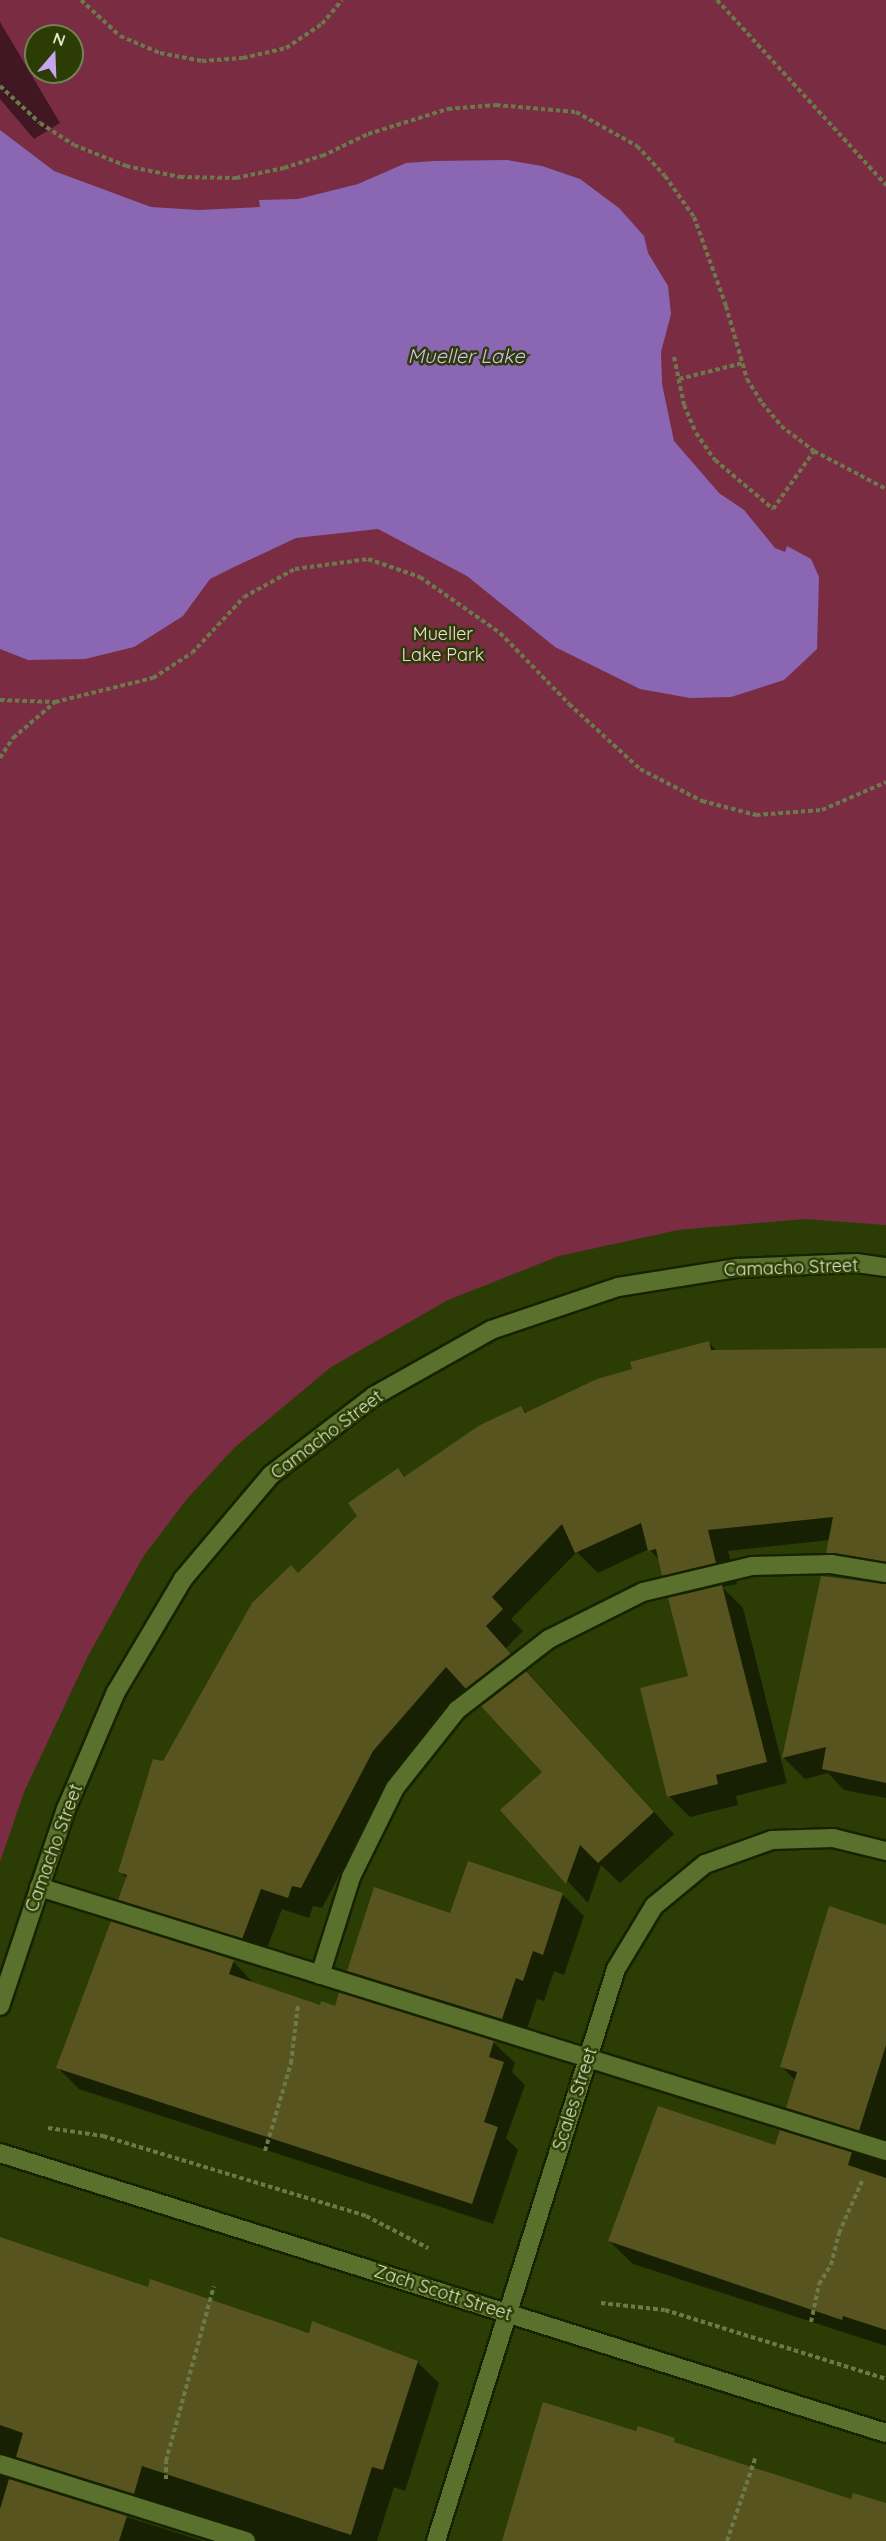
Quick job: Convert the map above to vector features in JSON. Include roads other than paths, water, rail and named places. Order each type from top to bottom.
[{"type":"street","name":"Camacho Street","points":[[0,2006],[66,1809],[116,1692],[183,1580],[271,1475],[374,1396],[491,1330],[618,1287],[737,1268],[856,1263],[886,1267]]},
{"type":"street","points":[[313,1972],[351,1877],[396,1788],[457,1710],[549,1639],[644,1592],[752,1566],[831,1564],[886,1573]]},
{"type":"street","name":"Scales Street","points":[[436,2541],[505,2314],[588,2057],[622,1960],[654,1906],[705,1864],[772,1840],[833,1838],[886,1851]]},
{"type":"street","points":[[39,1887],[878,2148]]},
{"type":"street","name":"Zach Scott Street","points":[[0,2153],[886,2433]]},
{"type":"street","points":[[0,2464],[246,2541]]},
{"type":"water","name":"Mueller Lake","points":[[0,130],[54,171],[151,207],[199,210],[260,207],[259,200],[298,199],[358,184],[406,163],[434,161],[507,160],[542,166],[580,179],[619,208],[644,236],[648,253],[668,286],[671,314],[661,352],[662,384],[674,441],[719,493],[744,510],[775,548],[785,552],[787,546],[811,559],[819,577],[817,649],[784,680],[731,697],[690,698],[640,689],[555,647],[467,576],[378,529],[296,538],[234,567],[210,579],[183,616],[134,647],[85,659],[28,660],[0,649]]},
{"type":"park label","name":"Mueller Lake Park","points":[[443,645]]}]
